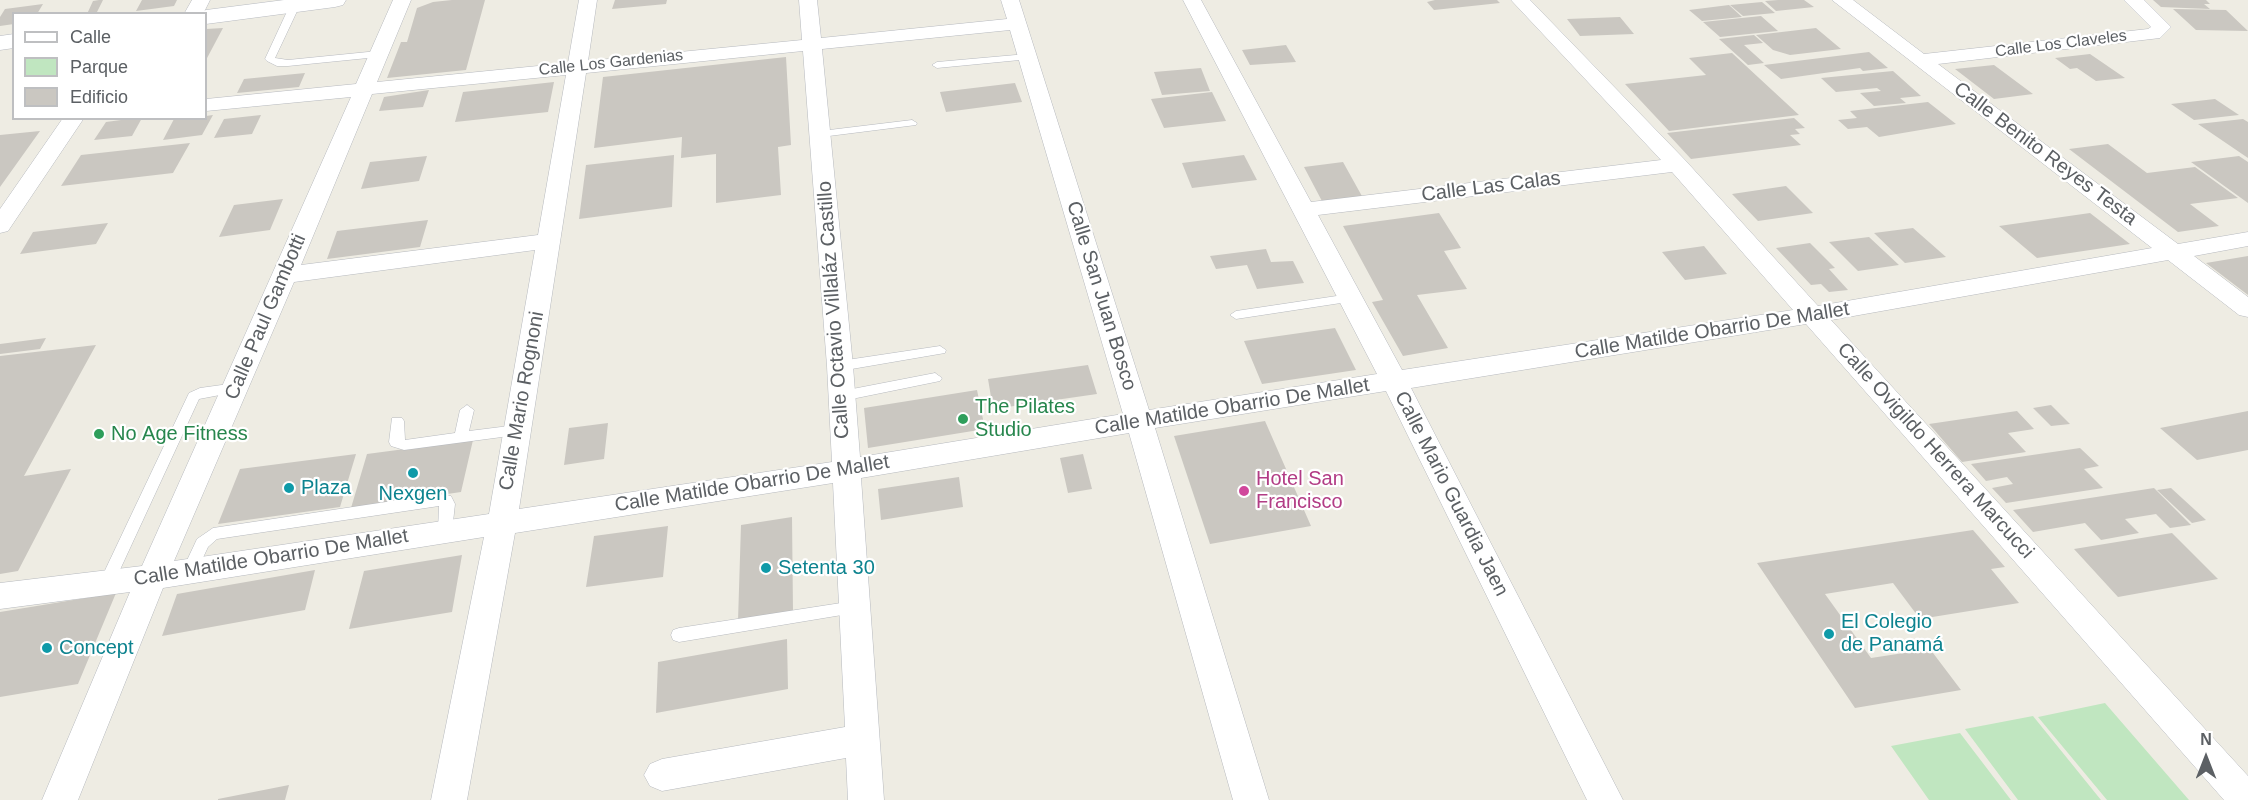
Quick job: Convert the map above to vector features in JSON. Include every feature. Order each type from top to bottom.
[{"type":"street","points":[[207,17],[335,0]]},
{"type":"street","name":"Calle Paul Gambotti","points":[[60,800],[152,577],[285,275],[402,0]]},
{"type":"street","name":"Calle Mario Rognoni","points":[[449,800],[502,522],[588,0]]},
{"type":"street","name":"Calle Octavio Villaláz Castillo","points":[[808,0],[840,366],[866,800]]},
{"type":"street","name":"Calle Mario Guardia Jaen","points":[[1192,0],[1394,381],[1605,800]]},
{"type":"street","name":"Calle Ovigildo Herrera Marcucci","points":[[1520,0],[1677,165],[2247,800]]},
{"type":"street","name":"Calle Benito Reyes Testa","points":[[1841,0],[2248,309]]},
{"type":"street","name":"Calle Los Claveles","points":[[1920,60],[2153,34],[2162,27],[2133,0]]},
{"type":"street","name":"Calle Los Gardenias","points":[[207,105],[812,43],[1013,12]]},
{"type":"street","name":"Calle San Juan Bosco","points":[[1013,12],[1139,422],[1251,800]]},
{"type":"street","points":[[0,226],[74,120]]},
{"type":"street","name":"Calle Las Calas","points":[[1305,210],[1677,165]]},
{"type":"street","name":"Calle Matilde Obarrio De Mallet","points":[[0,596],[152,577],[846,470],[1813,315],[2248,239]]},
{"type":"street","points":[[285,275],[549,241]]},
{"type":"street","points":[[662,775],[863,739]]},
{"type":"lane","points":[[295,5],[270,59],[277,63],[288,63],[378,54]]},
{"type":"lane","points":[[937,65],[1027,57]]},
{"type":"lane","points":[[821,134],[912,123]]},
{"type":"lane","points":[[1236,315],[1350,298]]},
{"type":"lane","points":[[840,366],[940,350]]},
{"type":"lane","points":[[842,396],[935,378]]},
{"type":"lane","points":[[107,582],[194,396],[200,393],[236,388]]},
{"type":"lane","points":[[461,437],[467,410]]},
{"type":"lane","points":[[397,421],[396,442],[404,445],[517,430]]},
{"type":"lane","points":[[679,635],[854,607]]},
{"type":"green space","points":[[2105,703],[2189,800],[2107,800],[2038,717]]},
{"type":"green space","points":[[2033,716],[2101,800],[2018,800],[1965,729]]},
{"type":"green space","points":[[1960,733],[2011,800],[1929,800],[1891,746]]},
{"type":"building","points":[[103,0],[97,12],[88,12],[93,1]]},
{"type":"building","points":[[142,0],[177,0],[174,6],[136,11]]},
{"type":"building","points":[[485,0],[466,70],[387,78],[401,42],[407,42],[417,8],[433,2]]},
{"type":"building","points":[[615,0],[667,0],[666,4],[612,9]]},
{"type":"building","points":[[1497,0],[1500,3],[1434,10],[1427,2]]},
{"type":"building","points":[[1804,0],[1814,7],[1776,11],[1765,1]]},
{"type":"building","points":[[2153,0],[2206,0],[2210,4],[2204,4],[2210,9],[2161,7]]},
{"type":"building","points":[[1762,2],[1775,13],[1743,16],[1730,5]]},
{"type":"building","points":[[43,4],[38,12],[12,12],[12,24],[0,26],[0,17],[5,9]]},
{"type":"building","points":[[1729,5],[1742,17],[1702,21],[1689,10]]},
{"type":"building","points":[[2173,9],[2226,10],[2248,31],[2196,30]]},
{"type":"building","points":[[1761,16],[1778,31],[1720,37],[1703,22]]},
{"type":"building","points":[[1620,17],[1634,34],[1580,36],[1567,19]]},
{"type":"building","points":[[223,28],[207,58],[207,29]]},
{"type":"building","points":[[1816,28],[1841,49],[1790,55],[1773,50],[1756,35]]},
{"type":"building","points":[[1754,35],[1763,43],[1744,45],[1764,63],[1748,65],[1719,39]]},
{"type":"building","points":[[1286,45],[1296,62],[1250,65],[1242,50]]},
{"type":"building","points":[[1869,52],[1888,68],[1863,71],[1860,68],[1781,79],[1764,65]]},
{"type":"building","points":[[1732,53],[1799,115],[1669,131],[1625,84],[1706,75],[1689,58]]},
{"type":"building","points":[[2090,54],[2125,78],[2096,81],[2077,68],[2070,69],[2055,58]]},
{"type":"building","points":[[786,57],[791,145],[778,147],[781,195],[716,203],[716,154],[681,158],[682,137],[594,148],[603,77]]},
{"type":"building","points":[[1994,65],[2033,94],[1994,99],[1955,69]]},
{"type":"building","points":[[1201,68],[1210,91],[1162,95],[1154,72]]},
{"type":"building","points":[[1893,71],[1921,96],[1900,98],[1906,103],[1874,106],[1860,93],[1881,91],[1877,88],[1836,92],[1821,78]]},
{"type":"building","points":[[305,73],[299,87],[237,93],[244,79]]},
{"type":"building","points":[[554,82],[548,112],[455,122],[463,92]]},
{"type":"building","points":[[1015,83],[1022,102],[946,112],[940,92]]},
{"type":"building","points":[[429,90],[423,107],[379,111],[384,97]]},
{"type":"building","points":[[1212,92],[1226,121],[1164,128],[1151,99]]},
{"type":"building","points":[[2215,99],[2239,115],[2194,120],[2171,104]]},
{"type":"building","points":[[1928,102],[1956,124],[1879,137],[1867,127],[1848,129],[1838,120],[1857,118],[1850,111]]},
{"type":"building","points":[[213,115],[202,135],[163,140],[173,120],[207,120],[207,116]]},
{"type":"building","points":[[261,115],[252,134],[214,138],[224,119]]},
{"type":"building","points":[[1794,118],[1805,128],[1795,129],[1800,134],[1790,135],[1801,145],[1691,159],[1667,133]]},
{"type":"building","points":[[2243,119],[2248,122],[2248,158],[2198,124]]},
{"type":"building","points":[[141,120],[132,136],[94,140],[106,122]]},
{"type":"building","points":[[40,131],[0,187],[0,135]]},
{"type":"building","points":[[190,143],[173,173],[61,186],[81,155]]},
{"type":"building","points":[[2108,144],[2147,173],[2195,167],[2238,198],[2190,204],[2219,226],[2178,232],[2069,149]]},
{"type":"building","points":[[674,155],[672,207],[579,219],[586,165]]},
{"type":"building","points":[[1244,155],[1257,180],[1192,188],[1182,163]]},
{"type":"building","points":[[427,156],[419,181],[361,189],[370,162]]},
{"type":"building","points":[[2239,156],[2248,162],[2248,203],[2191,162]]},
{"type":"building","points":[[1343,162],[1363,198],[1323,203],[1304,167]]},
{"type":"building","points":[[1786,186],[1813,213],[1758,221],[1732,194]]},
{"type":"building","points":[[283,199],[270,230],[219,237],[234,205]]},
{"type":"building","points":[[1439,213],[1461,248],[1444,251],[1467,289],[1417,295],[1448,348],[1403,356],[1372,302],[1383,300],[1343,226]]},
{"type":"building","points":[[2090,213],[2130,244],[2037,258],[1999,226]]},
{"type":"building","points":[[428,220],[420,247],[327,259],[337,231]]},
{"type":"building","points":[[108,223],[96,244],[20,254],[33,232]]},
{"type":"building","points":[[1913,228],[1946,257],[1905,263],[1874,233]]},
{"type":"building","points":[[1869,237],[1899,265],[1858,271],[1829,242]]},
{"type":"building","points":[[1810,243],[1835,268],[1829,269],[1848,290],[1829,292],[1821,284],[1811,285],[1776,248]]},
{"type":"building","points":[[1704,246],[1727,274],[1685,280],[1662,252]]},
{"type":"building","points":[[1266,249],[1271,262],[1293,261],[1304,283],[1257,289],[1247,265],[1216,269],[1210,256]]},
{"type":"building","points":[[2248,256],[2248,295],[2206,263]]},
{"type":"building","points":[[1335,328],[1356,370],[1262,384],[1244,341]]},
{"type":"building","points":[[46,338],[40,349],[0,354],[0,344]]},
{"type":"building","points":[[96,345],[24,476],[71,469],[18,571],[0,574],[0,356]]},
{"type":"building","points":[[1088,365],[1097,394],[993,409],[988,379]]},
{"type":"building","points":[[977,390],[985,429],[868,448],[864,408]]},
{"type":"building","points":[[2051,405],[2070,424],[2051,426],[2033,408]]},
{"type":"building","points":[[2017,411],[2034,429],[2008,433],[2026,452],[1962,462],[1929,424]]},
{"type":"building","points":[[2248,411],[2248,450],[2197,460],[2160,428]]},
{"type":"building","name":"Hotel San Francisco","points":[[1265,421],[1311,526],[1210,544],[1174,436]]},
{"type":"building","points":[[608,423],[604,459],[564,465],[569,428]]},
{"type":"building","name":"Nexgen","points":[[473,440],[461,492],[351,508],[367,454]]},
{"type":"building","points":[[2080,448],[2099,466],[2084,469],[2103,488],[2006,503],[1992,488],[2013,484],[2007,477],[1986,481],[1971,464]]},
{"type":"building","name":"Plaza","points":[[356,454],[340,507],[218,524],[240,469]]},
{"type":"building","points":[[1083,454],[1092,489],[1068,493],[1060,458]]},
{"type":"building","points":[[959,477],[963,507],[881,520],[878,489]]},
{"type":"building","points":[[2154,488],[2191,525],[2170,528],[2156,514],[2125,519],[2139,533],[2101,540],[2085,523],[2033,532],[2013,510]]},
{"type":"building","points":[[2171,488],[2206,520],[2192,523],[2157,490]]},
{"type":"building","name":"Setenta 30","points":[[792,517],[793,612],[738,621],[741,525]]},
{"type":"building","points":[[668,526],[663,577],[586,587],[594,536]]},
{"type":"building","name":"El Colegio de Panamá","points":[[1973,530],[2005,567],[1991,569],[2019,603],[1920,619],[1893,583],[1825,594],[1871,658],[1930,649],[1961,690],[1855,708],[1757,563]]},
{"type":"building","points":[[2172,533],[2218,579],[2118,597],[2074,549]]},
{"type":"building","points":[[462,555],[452,612],[349,629],[364,571]]},
{"type":"building","points":[[315,570],[305,610],[162,636],[177,594]]},
{"type":"building","name":"Concept","points":[[116,593],[78,684],[0,697],[0,612]]},
{"type":"building","points":[[787,639],[788,689],[656,713],[658,662]]},
{"type":"building","points":[[289,785],[285,800],[218,800],[218,799]]},
{"type":"place","name":"The Pilates Studio","points":[[963,419]]},
{"type":"place","name":"No Age Fitness","points":[[99,434]]},
{"type":"place","name":"Nexgen","points":[[413,473]]},
{"type":"place","name":"Plaza","points":[[289,488]]},
{"type":"place","name":"Hotel San Francisco","points":[[1244,491]]},
{"type":"place","name":"Setenta 30","points":[[766,568]]},
{"type":"place","name":"El Colegio de Panamá","points":[[1829,634]]},
{"type":"place","name":"Concept","points":[[47,648]]}]
